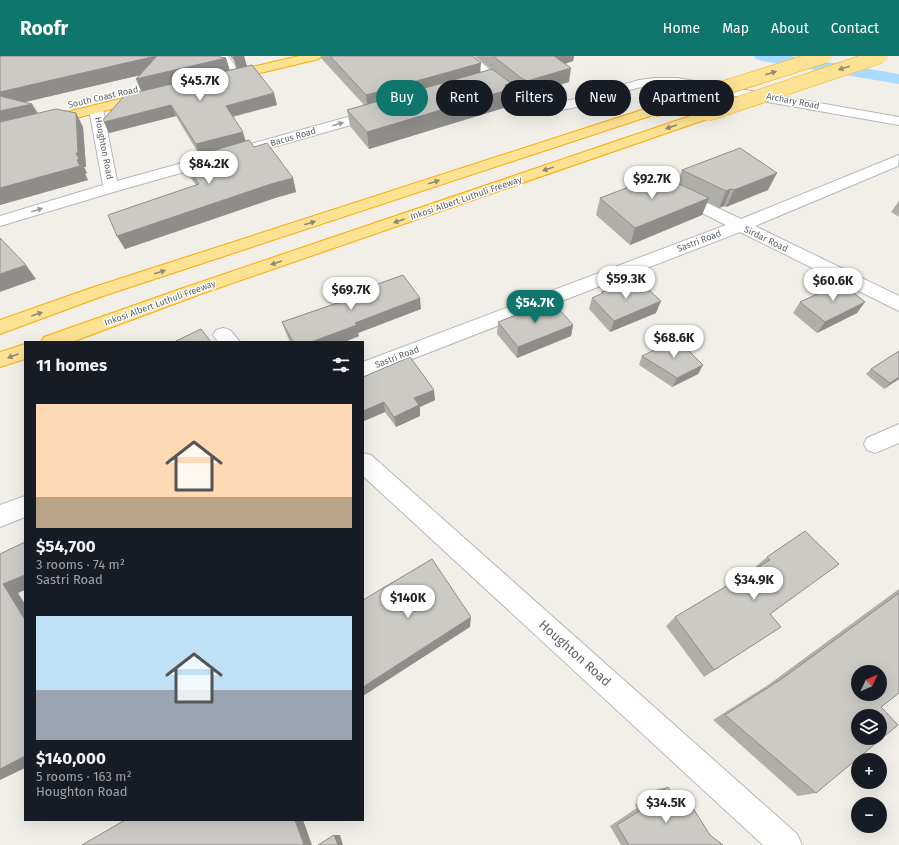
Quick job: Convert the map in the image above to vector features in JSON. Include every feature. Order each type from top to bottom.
[{"type":"highway","points":[[276,56],[230,67],[216,75],[315,56]]},
{"type":"highway","points":[[0,327],[109,288],[824,56]]},
{"type":"highway","name":"Inkosi Albert Luthuli Freeway","points":[[55,341],[195,290],[881,56]]},
{"type":"highway","name":"South Coast Road","points":[[0,122],[155,90],[96,109],[0,133]]},
{"type":"highway","points":[[0,360],[24,352]]},
{"type":"street","points":[[222,56],[230,67]]},
{"type":"street","points":[[465,56],[494,79]]},
{"type":"street","name":"Archary Road","points":[[494,79],[520,99],[533,105],[546,107],[561,106],[639,84],[659,81],[682,82],[899,121]]},
{"type":"street","name":"Houghton Road","points":[[96,109],[111,188]]},
{"type":"street","name":"Bacus Road","points":[[0,221],[376,113]]},
{"type":"street","name":"Sastri Road","points":[[364,370],[740,226],[893,163],[899,159]]},
{"type":"street","name":"Sirdar Road","points":[[662,188],[899,304]]},
{"type":"street","points":[[875,444],[899,433]]},
{"type":"street","name":"Houghton Road","points":[[364,463],[786,845]]},
{"type":"street","points":[[0,516],[24,506]]},
{"type":"building","points":[[0,56],[156,56],[0,92]]},
{"type":"building","points":[[157,56],[219,56],[226,58],[136,79]]},
{"type":"building","points":[[330,56],[472,56],[481,63],[420,80],[376,80],[376,92],[366,95]]},
{"type":"building","points":[[493,56],[554,56],[571,68],[530,80],[521,78]]},
{"type":"building","points":[[252,65],[274,93],[226,106],[243,132],[196,144],[171,105],[104,122],[103,120],[125,95]]},
{"type":"building","points":[[492,69],[507,80],[501,80],[501,92],[493,94],[493,80],[453,80]]},
{"type":"building","points":[[436,85],[436,111],[428,114],[428,87]]},
{"type":"building","points":[[0,96],[32,104],[0,111]]},
{"type":"building","points":[[376,102],[376,116],[421,116],[367,132],[347,110]]},
{"type":"building","points":[[56,109],[76,113],[78,153],[76,153],[80,166],[0,188],[0,122]]},
{"type":"building","points":[[249,140],[254,147],[267,143],[293,178],[117,236],[108,215],[199,184],[185,163],[204,157],[202,154]]},
{"type":"building","points":[[740,148],[777,173],[734,190],[731,189],[726,191],[682,170]]},
{"type":"building","points":[[658,176],[660,178],[664,177],[709,198],[635,228],[600,198]]},
{"type":"building","points":[[0,238],[26,265],[0,274]]},
{"type":"building","points":[[403,275],[420,298],[355,323],[357,325],[314,341],[292,341],[282,322],[352,298],[350,294]]},
{"type":"building","points":[[637,279],[661,301],[614,321],[592,298],[603,293],[602,292]]},
{"type":"building","points":[[841,283],[865,302],[825,322],[800,302]]},
{"type":"building","points":[[552,301],[573,325],[518,347],[498,322]]},
{"type":"building","points":[[201,329],[210,341],[176,341]]},
{"type":"building","points":[[677,339],[703,365],[677,378],[642,356]]},
{"type":"building","points":[[899,351],[899,377],[890,383],[871,369]]},
{"type":"building","points":[[410,357],[434,390],[414,398],[419,405],[394,417],[384,402],[364,411],[364,377]]},
{"type":"building","points":[[805,531],[839,564],[770,614],[781,627],[714,670],[675,617],[770,560],[767,557]]},
{"type":"building","points":[[24,542],[24,575],[3,584],[24,618],[24,757],[0,769],[0,554]]},
{"type":"building","points":[[432,559],[471,617],[364,686],[364,599]]},
{"type":"building","points":[[899,593],[899,693],[881,707],[883,709],[851,709],[851,745],[874,745],[864,753],[851,753],[851,764],[816,793],[725,715],[783,678]]},
{"type":"building","points":[[887,713],[898,725],[887,734]]},
{"type":"building","points":[[668,787],[680,807],[689,802],[710,835],[723,845],[629,845],[617,825],[646,807],[643,803]]},
{"type":"building","points":[[123,821],[295,821],[304,845],[82,845]]},
{"type":"building","points":[[334,835],[338,845],[318,845]]},
{"type":"waterway","points":[[762,56],[899,79]]}]
